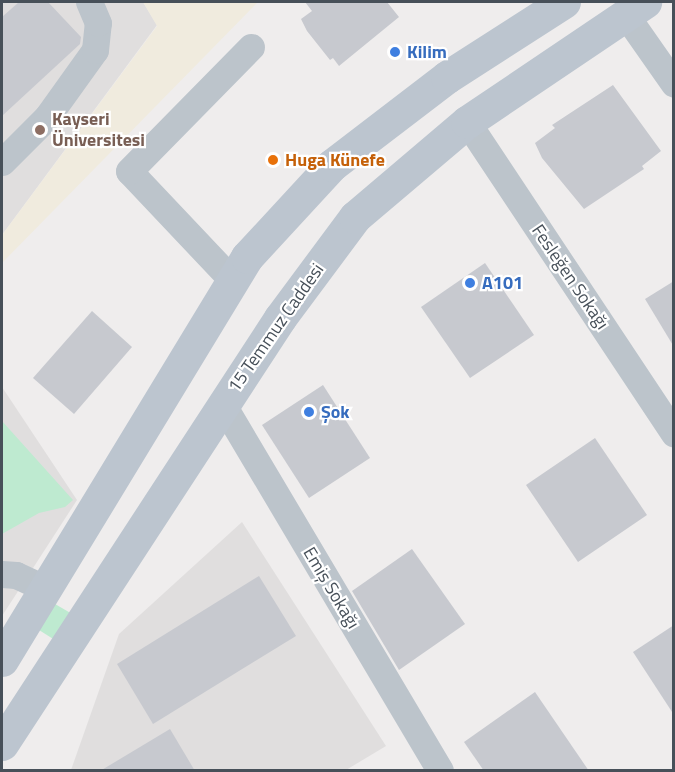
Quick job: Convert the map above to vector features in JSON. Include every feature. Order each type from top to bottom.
[{"type":"main road","points":[[56,657],[7,640],[44,588],[247,257],[332,165],[447,78],[564,2]]},
{"type":"main road","name":"15 Temmuz Caddesi","points":[[2,744],[84,613],[280,318],[355,217],[467,122],[635,8]]},
{"type":"main road","points":[[44,588],[84,613]]},
{"type":"street","points":[[2,162],[47,117],[95,50],[98,23],[89,2]]},
{"type":"street","points":[[635,8],[674,84]]},
{"type":"street","points":[[233,281],[129,171],[251,47]]},
{"type":"street","name":"Fesleğen Sokağı","points":[[467,122],[674,432]]},
{"type":"street","name":"Emiş Sokağı","points":[[223,405],[440,771]]},
{"type":"street","points":[[2,574],[16,575],[44,588]]},
{"type":"shaded area","name":"Kayseri Üniversitesi","points":[[2,2],[143,2],[157,25],[2,235]]},
{"type":"shaded area","points":[[2,387],[77,500],[2,616]]},
{"type":"shaded area","points":[[242,522],[386,746],[346,770],[71,770],[119,634]]},
{"type":"green space","points":[[2,421],[73,500],[65,507],[39,513],[2,534]]},
{"type":"green space","points":[[55,604],[74,615],[58,642],[39,630]]},
{"type":"sand","points":[[143,2],[258,2],[2,263],[2,235],[157,26]]},
{"type":"building","points":[[19,2],[48,2],[81,37],[80,44],[2,116],[2,17]]},
{"type":"building","points":[[305,2],[387,2],[399,17],[339,66],[333,58],[330,60],[307,31],[301,19],[312,11]]},
{"type":"building","points":[[613,85],[661,151],[642,166],[644,169],[584,209],[542,158],[535,143],[555,128],[552,125]]},
{"type":"building","points":[[485,263],[534,335],[470,378],[421,307]]},
{"type":"building","points":[[674,281],[674,347],[645,299]]},
{"type":"building","points":[[92,311],[132,347],[74,414],[33,378]]},
{"type":"building","points":[[323,385],[370,458],[309,498],[262,425]]},
{"type":"building","points":[[595,438],[647,515],[578,562],[526,485]]},
{"type":"building","points":[[412,549],[465,624],[399,670],[352,591]]},
{"type":"building","points":[[259,576],[296,636],[153,724],[117,664]]},
{"type":"building","points":[[674,625],[674,715],[633,652]]},
{"type":"building","points":[[535,692],[589,771],[484,771],[464,742]]},
{"type":"building","points":[[170,729],[195,771],[100,771]]},
{"type":"place","name":"Kilim","points":[[395,52]]},
{"type":"place","name":"Kayseri Üniversitesi","points":[[40,130]]},
{"type":"place","name":"Huga Künefe","points":[[273,160]]},
{"type":"place","name":"A101","points":[[470,283]]},
{"type":"place","name":"Şok","points":[[309,412]]}]
